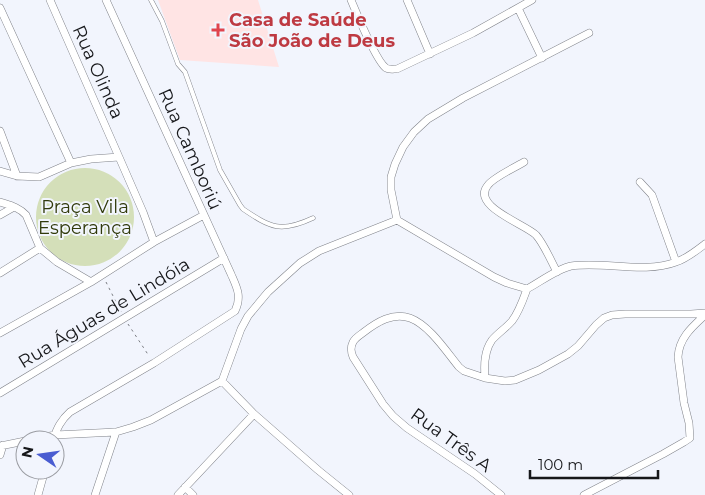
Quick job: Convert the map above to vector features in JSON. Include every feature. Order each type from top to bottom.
[{"type":"street","name":"Rua Olinda","points":[[50,0],[143,212],[154,242]]},
{"type":"street","name":"Rua Camboriú","points":[[106,0],[224,258],[239,298],[235,311],[154,363]]},
{"type":"street","points":[[350,0],[376,54],[385,68],[391,69],[397,69],[473,34],[532,0]]},
{"type":"street","points":[[407,0],[430,54]]},
{"type":"street","points":[[0,8],[71,163]]},
{"type":"street","points":[[518,8],[542,58]]},
{"type":"street","points":[[527,289],[507,283],[397,220],[391,190],[391,178],[403,147],[414,132],[428,119],[589,33]]},
{"type":"street","points":[[0,131],[17,176]]},
{"type":"street","points":[[0,171],[17,176],[39,177],[71,163],[119,157]]},
{"type":"street","points":[[524,162],[493,180],[486,186],[484,196],[498,212],[536,235],[557,272]]},
{"type":"street","points":[[640,182],[652,195],[676,262]]},
{"type":"street","points":[[0,202],[14,207],[26,215],[40,248],[57,262],[91,282]]},
{"type":"street","points":[[0,215],[14,207]]},
{"type":"street","name":"Rua Águas de Lindóia","points":[[0,333],[91,282],[154,242],[204,214]]},
{"type":"street","points":[[65,436],[116,432],[133,427],[151,420],[222,380],[241,329],[248,316],[268,292],[300,263],[319,251],[397,220]]},
{"type":"street","points":[[705,244],[676,262],[654,267],[569,266],[527,289],[513,320],[492,341],[487,350],[484,363],[485,378],[505,381],[514,380],[539,370],[568,354],[578,346],[596,325],[604,318],[612,315],[705,314]]},
{"type":"street","points":[[0,273],[40,248]]},
{"type":"street","name":"Rua Águas de Lindóia","points":[[1,390],[224,258]]},
{"type":"street","points":[[584,495],[690,438],[678,349],[688,331],[705,314]]},
{"type":"street","name":"Rua Três A","points":[[485,378],[464,371],[428,330],[418,322],[401,316],[391,317],[376,323],[356,338],[351,347],[353,357],[383,404],[394,416],[407,428],[475,474],[500,495]]},
{"type":"street","points":[[56,430],[58,424],[70,412],[154,363]]},
{"type":"street","points":[[222,380],[254,414],[349,495]]},
{"type":"street","points":[[178,495],[254,414]]},
{"type":"street","points":[[95,495],[116,432]]},
{"type":"street","points":[[0,455],[2,446],[15,443]]},
{"type":"street","points":[[38,495],[42,480]]},
{"type":"street","points":[[185,487],[193,495]]},
{"type":"lane","points":[[151,0],[162,21],[178,64],[185,72],[220,170],[240,205],[243,209],[267,224],[282,227],[297,225],[313,218]]},
{"type":"path","points":[[103,274],[124,318],[154,363]]},
{"type":"shaded area","name":"Casa de Saúde São João de Deus","points":[[158,0],[258,0],[279,67],[180,60]]},
{"type":"green space","name":"Praça Vila Esperança","points":[[85,168],[104,172],[119,183],[130,198],[134,217],[130,236],[119,251],[104,262],[85,266],[66,262],[51,251],[40,236],[36,217],[40,198],[51,183],[66,172]]},
{"type":"place","name":"Casa de Saúde São João de Deus","points":[[218,30]]}]
